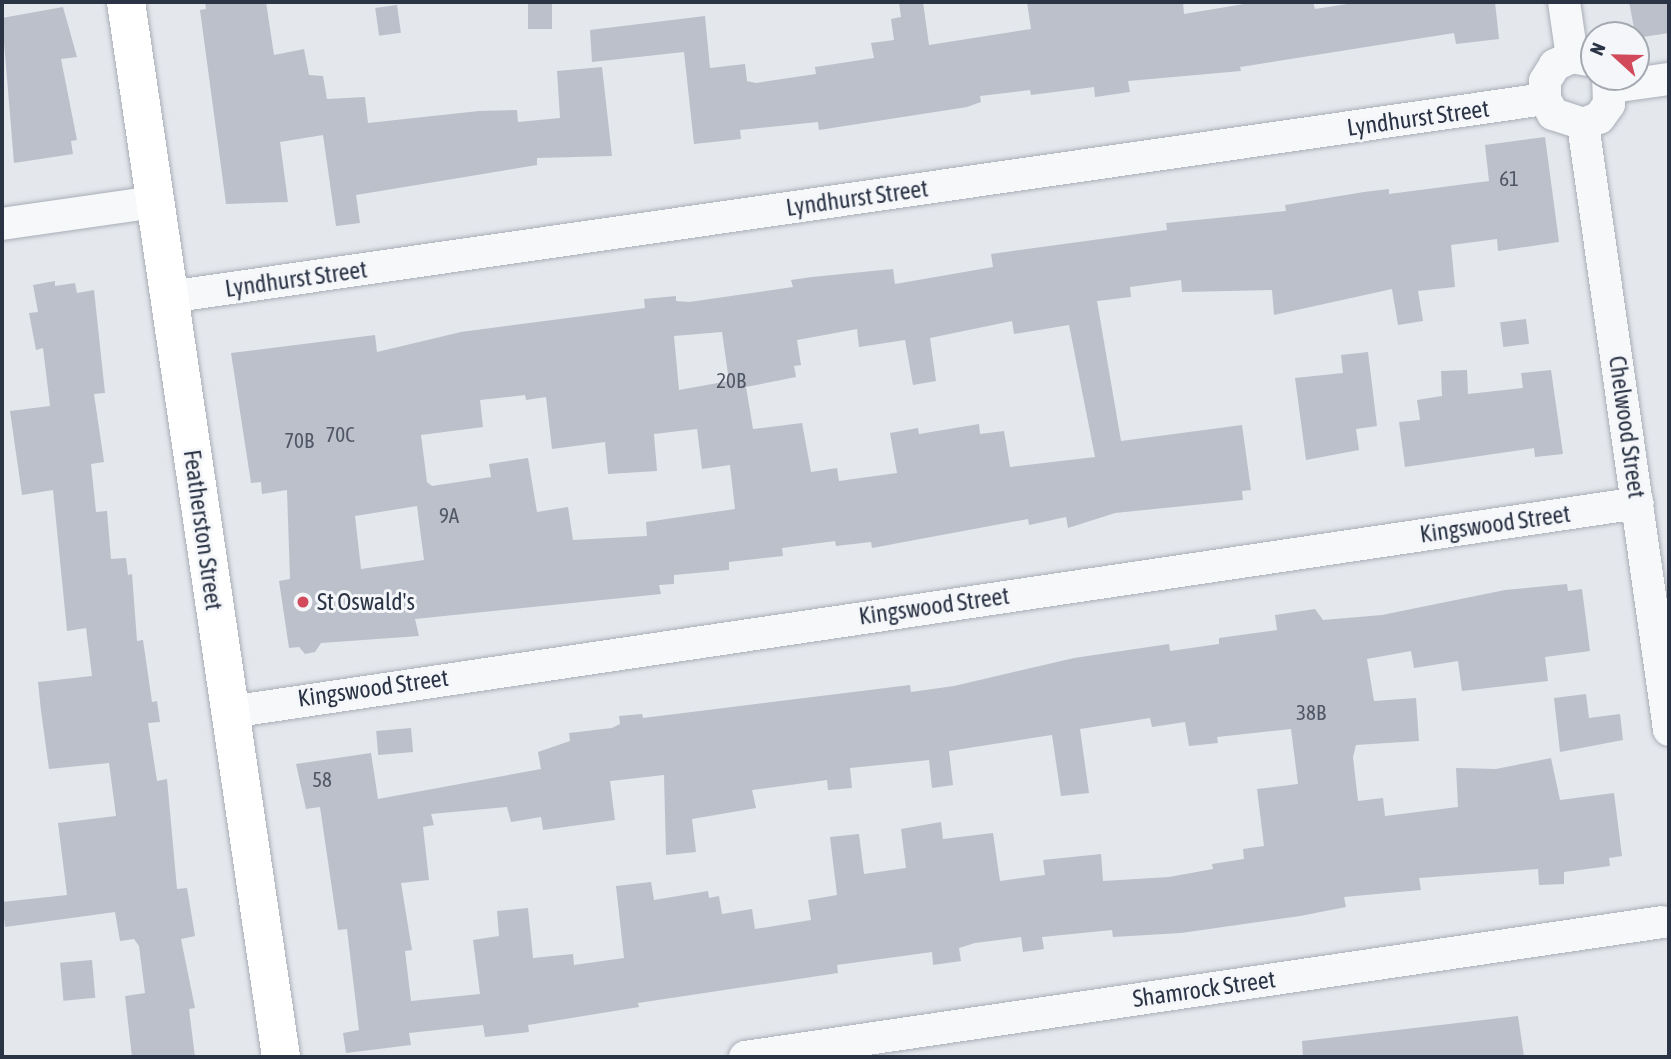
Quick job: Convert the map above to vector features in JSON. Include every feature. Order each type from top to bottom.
[{"type":"main road","name":"Featherston Street","points":[[126,2],[281,1057]]},
{"type":"street","points":[[1564,2],[1580,50]]},
{"type":"street","points":[[1580,60],[1555,65],[1545,81],[1545,99],[1560,118],[1583,124],[1599,118],[1607,91]]},
{"type":"street","points":[[1650,80],[1669,79]]},
{"type":"street","name":"Lyndhurst Street","points":[[169,297],[1545,99]]},
{"type":"street","name":"Chelwood Street","points":[[1583,124],[1669,730]]},
{"type":"street","points":[[2,224],[155,202]]},
{"type":"street","name":"Kingswood Street","points":[[230,712],[1638,503]]},
{"type":"street","name":"Shamrock Street","points":[[745,1057],[1667,919]]},
{"type":"building","points":[[205,2],[266,2],[274,55],[304,49],[309,75],[323,76],[327,99],[365,97],[368,123],[479,111],[517,110],[518,122],[560,118],[557,71],[602,67],[612,156],[537,158],[537,165],[356,195],[360,223],[336,226],[323,135],[280,142],[288,202],[226,204],[200,10],[206,9]]},
{"type":"building","points":[[528,2],[552,2],[552,29],[528,29]]},
{"type":"building","points":[[899,2],[923,2],[929,45],[1031,29],[1027,2],[1183,2],[1184,14],[1256,2],[1313,2],[1315,9],[1360,2],[1495,2],[1499,39],[1456,44],[1454,33],[1240,67],[1241,71],[1128,81],[1130,92],[1095,97],[1094,87],[1031,95],[1030,90],[980,96],[981,102],[967,107],[819,130],[818,122],[740,130],[741,139],[694,144],[684,52],[592,62],[590,30],[705,16],[710,68],[745,64],[747,81],[756,83],[816,74],[815,67],[874,58],[871,43],[894,40],[891,19],[901,17]]},
{"type":"building","points":[[1629,2],[1669,2],[1669,33],[1650,36],[1650,21],[1633,21]]},
{"type":"building","points":[[397,5],[401,33],[379,36],[375,8]]},
{"type":"building","points":[[63,7],[77,57],[61,59],[77,140],[71,141],[73,154],[14,163],[2,18]]},
{"type":"building","points":[[1545,137],[1559,242],[1498,251],[1497,239],[1451,245],[1455,287],[1418,291],[1423,321],[1398,325],[1392,289],[1274,315],[1272,290],[1182,292],[1181,280],[1130,287],[1131,297],[1097,301],[1121,441],[1242,425],[1251,490],[1242,491],[1243,500],[1115,513],[1068,528],[1066,517],[1029,525],[1028,519],[872,548],[871,542],[836,546],[835,541],[782,548],[783,556],[729,562],[729,570],[674,575],[674,584],[659,585],[661,594],[415,619],[419,636],[321,643],[315,652],[305,654],[299,647],[289,648],[279,581],[290,579],[287,490],[262,494],[261,482],[251,483],[231,353],[375,335],[377,352],[461,332],[645,308],[644,299],[676,296],[676,301],[689,302],[793,287],[791,280],[812,277],[893,269],[895,284],[993,267],[991,254],[1167,230],[1166,223],[1286,211],[1285,205],[1364,192],[1389,189],[1389,194],[1489,181],[1485,145]],"holes":[[[1012,321],[1014,334],[1069,325],[1095,457],[1010,467],[1004,431],[980,434],[979,424],[919,434],[918,428],[890,433],[897,473],[839,481],[837,468],[811,472],[802,423],[753,429],[746,387],[796,377],[794,366],[801,365],[797,340],[857,329],[859,347],[905,340],[913,385],[936,381],[930,338]],[[722,332],[729,381],[679,390],[674,336]],[[525,395],[526,400],[546,397],[552,449],[605,442],[608,474],[657,471],[654,434],[697,429],[702,469],[730,465],[735,509],[646,522],[647,536],[573,540],[568,507],[537,512],[528,458],[489,464],[491,477],[432,486],[427,482],[421,435],[483,427],[480,400]],[[417,506],[424,560],[361,569],[355,516]]]},
{"type":"building","points":[[55,281],[55,286],[75,283],[77,293],[94,290],[105,393],[94,394],[104,462],[91,464],[96,512],[107,511],[111,559],[126,558],[128,575],[132,574],[137,641],[143,640],[152,702],[157,701],[160,722],[148,723],[157,781],[167,779],[177,889],[187,888],[195,936],[181,939],[195,1008],[189,1009],[195,1057],[132,1057],[125,996],[145,993],[139,946],[134,939],[120,941],[115,912],[5,927],[2,902],[67,895],[58,823],[116,816],[109,763],[49,769],[41,711],[38,682],[92,676],[86,628],[67,631],[53,490],[22,495],[10,411],[50,406],[43,348],[36,350],[29,313],[38,312],[33,285]]},
{"type":"building","points":[[1526,319],[1529,344],[1503,347],[1500,322]]},
{"type":"building","points":[[1368,352],[1377,426],[1356,429],[1359,450],[1306,460],[1295,378],[1343,373],[1341,355]]},
{"type":"building","points":[[1467,370],[1468,394],[1523,388],[1521,373],[1551,370],[1563,454],[1535,457],[1534,448],[1405,467],[1399,422],[1420,420],[1417,400],[1442,396],[1441,371]]},
{"type":"building","points":[[1567,584],[1568,591],[1582,589],[1590,651],[1545,657],[1548,681],[1462,691],[1458,661],[1414,668],[1411,651],[1367,659],[1374,701],[1416,698],[1419,741],[1356,745],[1353,757],[1358,801],[1383,798],[1385,816],[1458,807],[1456,768],[1496,769],[1551,758],[1560,800],[1614,793],[1622,856],[1609,858],[1610,866],[1564,872],[1564,884],[1539,885],[1538,869],[1419,878],[1421,890],[1344,897],[1346,907],[1181,933],[1113,937],[1112,930],[1042,937],[1044,949],[1023,952],[1021,937],[975,943],[959,948],[961,961],[933,965],[932,952],[837,965],[838,973],[638,1003],[639,1007],[528,1025],[529,1032],[485,1037],[483,1025],[409,1033],[411,1045],[346,1053],[343,1033],[359,1030],[347,929],[338,930],[320,807],[306,809],[296,764],[371,753],[378,799],[541,769],[538,752],[570,741],[569,733],[612,728],[620,724],[619,716],[642,714],[643,718],[910,685],[911,692],[954,686],[1074,658],[1169,644],[1170,651],[1219,644],[1219,638],[1277,630],[1275,615],[1315,609],[1323,620],[1382,615],[1505,590]],"holes":[[[1150,718],[1152,727],[1185,722],[1189,746],[1218,743],[1217,737],[1291,729],[1298,784],[1257,789],[1264,846],[1243,849],[1244,859],[1212,864],[1213,869],[1169,877],[1103,881],[1101,854],[1043,860],[1045,875],[1000,881],[993,833],[943,839],[941,822],[901,829],[906,868],[864,874],[859,834],[830,837],[837,895],[808,900],[811,920],[755,929],[752,909],[722,914],[719,896],[709,898],[708,891],[654,900],[651,882],[616,886],[624,958],[574,965],[573,954],[533,958],[528,908],[497,911],[499,936],[473,940],[480,994],[411,1001],[405,951],[412,950],[401,883],[429,880],[423,827],[434,825],[431,814],[507,807],[511,822],[541,817],[543,830],[615,820],[610,781],[664,775],[666,855],[696,852],[692,819],[756,808],[752,790],[827,780],[828,790],[852,788],[850,768],[929,760],[932,788],[953,785],[949,751],[1052,735],[1061,796],[1089,793],[1080,729]]]},
{"type":"building","points":[[1586,694],[1589,718],[1620,714],[1623,740],[1560,752],[1554,698]]},
{"type":"building","points":[[411,728],[413,752],[378,755],[376,731]]},
{"type":"building","points":[[92,960],[95,998],[63,1001],[60,963]]},
{"type":"building","points":[[1518,1016],[1524,1057],[1303,1057],[1302,1041]]},
{"type":"place","name":"St Oswald's","points":[[303,602]]}]
